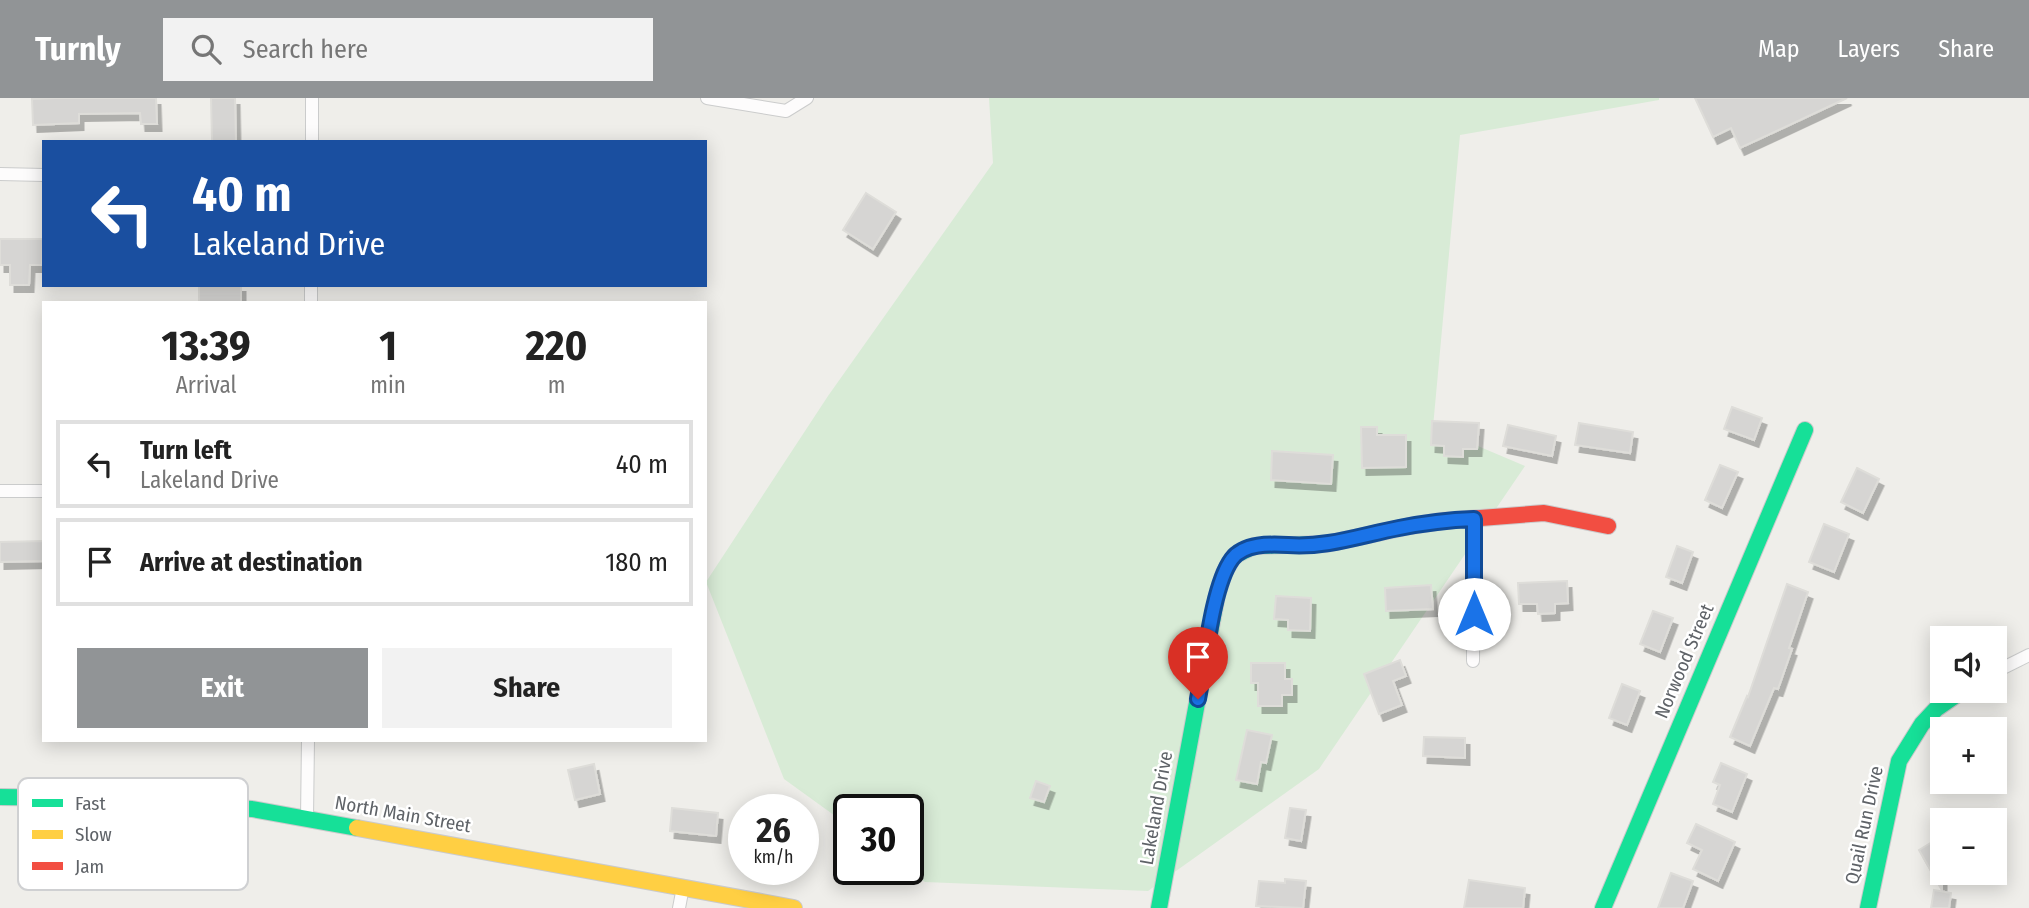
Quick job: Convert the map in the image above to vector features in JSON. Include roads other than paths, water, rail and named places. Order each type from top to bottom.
[{"type":"street","points":[[312,98],[312,140]]},
{"type":"street","points":[[708,98],[786,111],[807,98]]},
{"type":"street","points":[[0,174],[42,175]]},
{"type":"street","name":"Norwood Street","points":[[1603,908],[1805,430]]},
{"type":"street","points":[[0,491],[42,491]]},
{"type":"street","name":"Lakeland Drive","points":[[1159,908],[1217,595],[1224,573],[1234,556],[1254,545],[1326,544],[1442,521],[1544,513],[1608,526]]},
{"type":"street","points":[[1474,519],[1474,661]]},
{"type":"street","points":[[2007,666],[2029,655]]},
{"type":"street","name":"Quail Run Drive","points":[[1868,908],[1899,761],[1922,723],[1945,703]]},
{"type":"street","points":[[307,818],[308,742]]},
{"type":"street","name":"North Main Street","points":[[0,797],[18,797]]},
{"type":"street","name":"North Main Street","points":[[248,809],[794,908]]},
{"type":"street","points":[[679,908],[683,887]]}]
